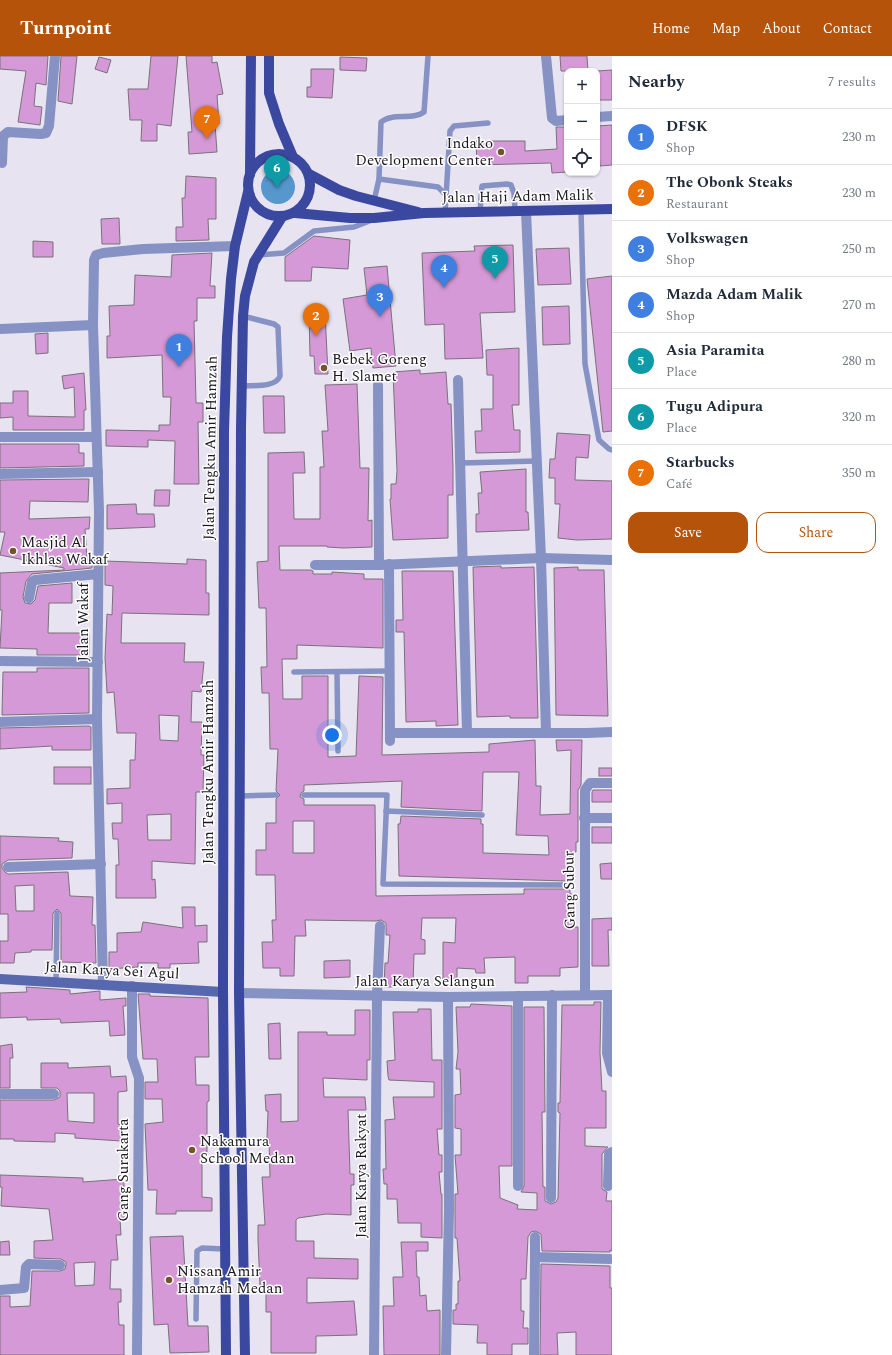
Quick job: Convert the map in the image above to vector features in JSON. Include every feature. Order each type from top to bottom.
[{"type":"main road","points":[[250,56],[250,174],[248,192],[255,206],[267,215],[282,217],[295,213],[303,206],[309,196],[311,185],[309,174],[302,164],[293,157],[280,154],[268,156],[257,163],[250,174]]},
{"type":"main road","points":[[268,56],[269,93],[278,124],[293,157]]},
{"type":"main road","name":"Jalan Haji Adam Malik","points":[[309,174],[339,190],[374,201],[424,213]]},
{"type":"main road","name":"Jalan Tengku Amir Hamzah","points":[[226,1355],[224,1249],[223,647],[226,337],[235,246],[248,192]]},
{"type":"main road","name":"Jalan Haji Adam Malik","points":[[295,213],[350,218],[374,218],[424,213],[612,209]]},
{"type":"main road","name":"Jalan Tengku Amir Hamzah","points":[[244,1355],[239,993],[239,648],[243,316],[249,278],[257,255],[282,217]]},
{"type":"main road","points":[[223,647],[239,648]]},
{"type":"main road","name":"Jalan Karya Sei Agul","points":[[0,979],[223,992]]},
{"type":"main road","points":[[225,1331],[244,1330]]},
{"type":"street","points":[[2,163],[3,136],[8,132],[46,133],[49,126],[55,56]]},
{"type":"street","points":[[546,56],[552,118],[556,121],[564,120]]},
{"type":"street","points":[[600,117],[612,116]]},
{"type":"street","points":[[526,211],[541,558],[546,732]]},
{"type":"street","name":"Jalan Wakaf","points":[[103,984],[97,719],[98,472],[93,325],[94,260],[99,254],[109,252],[142,249],[235,246]]},
{"type":"street","points":[[0,329],[93,325]]},
{"type":"street","points":[[458,380],[467,732]]},
{"type":"street","points":[[378,385],[379,565]]},
{"type":"street","points":[[0,437],[96,437]]},
{"type":"street","points":[[0,474],[98,472]]},
{"type":"street","points":[[315,566],[379,565],[541,558],[612,560]]},
{"type":"street","points":[[389,564],[390,737],[467,732],[546,732],[587,734],[612,732]]},
{"type":"street","points":[[29,598],[32,582],[35,580],[98,574]]},
{"type":"street","points":[[0,662],[98,662]]},
{"type":"street","points":[[0,722],[97,719]]},
{"type":"street","name":"Gang Subur","points":[[585,995],[585,790],[587,784],[612,783]]},
{"type":"street","points":[[584,818],[612,818]]},
{"type":"street","points":[[8,867],[101,864]]},
{"type":"street","name":"Jalan Karya Rakyat","points":[[374,1355],[377,997],[380,926]]},
{"type":"street","name":"Gang Surakarta","points":[[132,986],[132,1057],[139,1078],[137,1355]]},
{"type":"street","name":"Jalan Karya Selangun","points":[[239,993],[377,997],[610,995]]},
{"type":"street","points":[[551,1198],[552,995]]},
{"type":"street","points":[[610,995],[607,1053],[612,1072]]},
{"type":"street","points":[[518,996],[518,1186]]},
{"type":"street","points":[[446,1355],[449,1210],[448,997]]},
{"type":"street","points":[[0,1094],[54,1094]]},
{"type":"street","points":[[608,1186],[609,1156],[610,1152],[612,1152]]},
{"type":"street","points":[[534,1355],[535,1237]]},
{"type":"street","points":[[535,1257],[610,1259]]},
{"type":"street","points":[[0,1290],[24,1288],[26,1267],[29,1264],[60,1265]]},
{"type":"lane","points":[[374,201],[379,179],[381,122],[388,118],[419,116],[424,112],[428,56]]},
{"type":"lane","points":[[445,213],[450,131],[454,126],[488,123]]},
{"type":"lane","points":[[379,179],[438,187],[446,195]]},
{"type":"lane","points":[[480,212],[482,186],[507,184],[511,185],[514,192],[515,211]]},
{"type":"lane","points":[[581,210],[585,364],[599,440],[612,450]]},
{"type":"lane","points":[[257,255],[281,254],[314,231],[354,227],[374,218]]},
{"type":"lane","points":[[242,386],[274,383],[279,380],[280,376],[278,327],[274,324],[243,316]]},
{"type":"lane","points":[[461,463],[537,461]]},
{"type":"lane","points":[[294,672],[390,671]]},
{"type":"lane","points":[[337,672],[338,750]]},
{"type":"lane","points":[[240,796],[276,795]]},
{"type":"lane","points":[[304,795],[387,795],[383,884],[566,885]]},
{"type":"lane","points":[[386,811],[482,815]]},
{"type":"lane","points":[[56,982],[57,913]]},
{"type":"lane","points":[[196,1319],[197,1251],[202,1248],[224,1249]]},
{"type":"water","points":[[281,170],[290,175],[294,180],[294,194],[290,199],[285,203],[275,204],[271,203],[262,194],[261,184],[262,180],[271,171]]},
{"type":"building","points":[[0,56],[48,56],[46,85],[36,83],[34,106],[42,107],[40,125],[18,122],[26,71],[0,69]]},
{"type":"building","points":[[61,56],[77,56],[72,104],[58,101]]},
{"type":"building","points":[[151,56],[178,56],[171,126],[157,124],[157,141],[141,141],[142,120],[130,120],[128,89],[148,89]]},
{"type":"building","points":[[186,56],[212,56],[212,63],[217,62],[223,94],[217,95],[219,124],[215,124],[217,152],[189,154],[188,132],[192,132]]},
{"type":"building","points":[[560,56],[587,56],[588,68],[564,68],[564,71],[561,71]]},
{"type":"building","points":[[99,57],[111,60],[107,73],[95,69]]},
{"type":"building","points":[[340,57],[367,58],[366,71],[340,70]]},
{"type":"building","points":[[311,69],[334,69],[332,98],[307,97],[307,87],[311,87]]},
{"type":"building","points":[[612,70],[612,100],[600,100],[600,71]]},
{"type":"building","points":[[612,125],[612,165],[600,166],[600,126]]},
{"type":"building","points":[[556,127],[564,127],[564,172],[552,173],[551,163],[477,165],[476,141],[525,141],[525,151],[557,149]]},
{"type":"building","points":[[186,176],[216,178],[216,219],[208,219],[209,240],[176,241],[176,227],[183,227],[182,198],[185,198]]},
{"type":"building","points":[[119,218],[120,244],[102,244],[101,219]]},
{"type":"building","points":[[314,236],[350,240],[348,269],[312,267],[311,281],[285,281],[285,257]]},
{"type":"building","points":[[33,241],[53,242],[53,257],[33,257]]},
{"type":"building","points":[[513,245],[515,312],[480,313],[483,358],[445,359],[444,324],[425,325],[422,253],[475,251],[474,246]]},
{"type":"building","points":[[569,248],[571,284],[538,285],[536,249]]},
{"type":"building","points":[[212,253],[210,286],[215,286],[215,298],[197,298],[197,321],[194,321],[196,403],[203,403],[203,422],[198,422],[199,484],[174,484],[175,441],[148,440],[148,447],[106,446],[106,430],[159,431],[159,425],[170,425],[171,397],[163,397],[162,355],[107,358],[107,336],[110,336],[109,306],[134,305],[135,275],[171,277],[172,255]]},
{"type":"building","points":[[387,266],[396,366],[373,368],[371,348],[350,351],[343,299],[367,295],[364,268]]},
{"type":"building","points":[[612,276],[612,431],[603,432],[587,279]]},
{"type":"building","points":[[569,306],[570,344],[543,345],[542,307]]},
{"type":"building","points":[[309,312],[325,312],[328,374],[315,374],[314,356],[310,356]]},
{"type":"building","points":[[48,333],[48,353],[36,354],[35,334]]},
{"type":"building","points":[[519,348],[519,405],[512,405],[514,430],[520,430],[520,452],[476,453],[475,431],[482,431],[481,409],[493,409],[493,375],[487,375],[486,350]]},
{"type":"building","points":[[420,370],[420,374],[446,372],[448,404],[451,404],[453,467],[453,495],[448,495],[448,538],[393,540],[390,499],[391,484],[396,484],[397,471],[393,372]]},
{"type":"building","points":[[84,373],[86,410],[84,410],[84,430],[13,430],[13,417],[0,418],[0,403],[13,403],[13,391],[28,391],[28,416],[75,417],[74,387],[64,389],[62,376]]},
{"type":"building","points":[[357,384],[360,468],[369,468],[368,521],[372,520],[372,547],[343,548],[327,546],[279,546],[280,570],[311,570],[313,571],[313,574],[332,574],[332,572],[364,574],[364,579],[383,579],[383,648],[297,645],[297,659],[282,659],[283,699],[302,699],[302,676],[328,676],[328,757],[356,756],[359,676],[383,677],[382,755],[489,752],[489,744],[535,740],[536,786],[541,786],[540,815],[570,814],[571,750],[557,751],[556,740],[582,740],[581,785],[578,790],[578,842],[576,842],[576,852],[571,852],[570,883],[566,881],[399,876],[398,824],[400,824],[401,816],[481,819],[481,824],[483,824],[483,853],[549,855],[548,836],[516,835],[519,772],[483,772],[482,811],[401,807],[402,781],[304,785],[304,791],[301,793],[300,797],[304,799],[304,805],[375,805],[376,896],[524,894],[524,889],[566,889],[570,887],[570,894],[572,894],[572,927],[578,927],[578,967],[560,968],[560,976],[528,976],[528,983],[515,983],[515,957],[484,958],[485,973],[476,973],[475,969],[457,968],[457,979],[443,979],[443,942],[455,943],[456,918],[422,918],[421,939],[425,940],[425,954],[414,954],[413,985],[393,985],[393,987],[384,987],[385,963],[388,963],[390,935],[386,935],[386,923],[381,920],[305,920],[306,936],[295,936],[294,976],[280,976],[280,968],[263,968],[262,942],[273,942],[272,920],[276,920],[275,875],[256,875],[256,850],[266,850],[266,823],[276,823],[276,799],[280,795],[276,791],[278,749],[270,749],[269,693],[262,693],[261,667],[267,667],[266,608],[259,608],[257,562],[268,561],[268,453],[304,452],[305,473],[293,473],[294,519],[320,519],[320,467],[324,467],[322,431],[328,431],[325,385]],"holes":[[[293,821],[314,821],[314,853],[293,853]]]},
{"type":"building","points":[[263,396],[284,396],[285,433],[264,433]]},
{"type":"building","points":[[557,433],[590,435],[588,458],[576,457],[575,480],[612,481],[612,539],[577,540],[558,538],[560,504],[555,504],[555,478],[549,478],[550,459],[555,459]]},
{"type":"building","points":[[0,444],[79,444],[79,453],[84,453],[84,466],[0,468]]},
{"type":"building","points":[[526,469],[526,512],[528,512],[529,530],[476,532],[476,514],[479,514],[478,493],[482,493],[480,472]]},
{"type":"building","points":[[89,479],[88,502],[30,501],[29,519],[90,517],[89,529],[85,529],[87,559],[92,561],[92,568],[32,574],[26,581],[23,597],[25,603],[31,604],[35,600],[38,586],[72,583],[72,603],[49,603],[48,633],[89,633],[89,655],[37,655],[37,649],[0,648],[2,610],[0,610],[0,573],[64,570],[64,568],[0,555],[5,532],[0,532],[0,480]]},
{"type":"building","points":[[155,490],[170,490],[169,506],[154,506]]},
{"type":"building","points":[[136,504],[137,514],[154,514],[155,527],[107,529],[107,505]]},
{"type":"building","points":[[187,559],[206,560],[206,593],[209,593],[209,615],[122,613],[121,643],[185,643],[184,662],[204,662],[201,692],[192,691],[191,722],[202,722],[201,755],[204,755],[203,792],[196,792],[195,864],[152,861],[152,880],[155,879],[156,898],[116,898],[116,865],[119,865],[118,839],[113,839],[112,823],[122,823],[122,803],[107,804],[107,789],[130,788],[130,760],[135,760],[136,733],[117,733],[114,692],[107,693],[105,658],[107,614],[112,615],[113,586],[105,585],[105,561],[187,564]],"holes":[[[159,715],[179,716],[178,741],[160,740]],[[171,814],[171,840],[148,840],[147,815]]]},
{"type":"building","points":[[501,566],[501,568],[534,567],[538,718],[510,718],[510,716],[477,717],[473,567]]},
{"type":"building","points":[[578,567],[578,570],[604,570],[608,716],[556,715],[554,568]]},
{"type":"building","points":[[402,571],[453,571],[458,725],[436,726],[436,721],[406,722],[404,632],[396,632],[396,620],[403,620]]},
{"type":"building","points":[[37,668],[89,668],[89,713],[2,715],[3,672],[37,672]]},
{"type":"building","points":[[91,727],[91,750],[52,750],[52,746],[0,749],[0,728]]},
{"type":"building","points":[[54,767],[91,767],[91,784],[54,784]]},
{"type":"building","points":[[599,768],[612,768],[612,776],[599,776]]},
{"type":"building","points":[[593,790],[612,790],[612,802],[592,802]]},
{"type":"building","points":[[592,827],[612,827],[612,843],[592,843]]},
{"type":"building","points":[[0,836],[59,838],[58,841],[73,842],[72,858],[8,860],[2,864],[2,868],[8,874],[68,872],[70,896],[93,897],[92,925],[95,925],[96,963],[61,962],[61,913],[57,909],[53,913],[52,950],[31,950],[31,952],[15,953],[14,963],[0,963],[0,941],[8,941],[8,914],[0,914]],"holes":[[[34,885],[34,911],[16,911],[15,886]]]},
{"type":"building","points":[[612,863],[612,879],[601,879],[600,864]]},
{"type":"building","points":[[182,907],[195,907],[195,926],[207,925],[207,942],[198,942],[199,963],[170,964],[170,968],[158,968],[158,963],[138,963],[138,967],[109,969],[109,952],[117,952],[117,933],[141,932],[143,922],[183,928]]},
{"type":"building","points":[[612,918],[612,930],[608,930],[609,966],[592,966],[592,919]]},
{"type":"building","points":[[350,960],[350,977],[324,978],[324,961]]},
{"type":"building","points":[[26,987],[70,990],[70,994],[100,991],[100,1000],[126,998],[126,1006],[123,1006],[125,1035],[110,1036],[109,1021],[61,1023],[60,1019],[27,1020],[27,1017],[0,1018],[0,993],[27,992]]},
{"type":"building","points":[[138,994],[150,994],[150,996],[208,998],[209,1057],[195,1057],[196,1085],[209,1085],[209,1101],[207,1102],[207,1159],[202,1159],[202,1197],[212,1198],[212,1211],[176,1211],[176,1214],[156,1214],[157,1190],[148,1190],[145,1124],[163,1122],[162,1099],[145,1099],[145,1082],[158,1082],[157,1059],[143,1059]]},
{"type":"building","points":[[594,1002],[601,1002],[600,1053],[602,1091],[606,1091],[606,1128],[585,1128],[585,1146],[608,1147],[602,1154],[602,1189],[607,1192],[606,1201],[612,1201],[612,1251],[542,1251],[541,1234],[535,1231],[531,1232],[528,1237],[526,1279],[521,1279],[521,1311],[524,1311],[523,1328],[528,1328],[528,1344],[512,1344],[512,1355],[487,1355],[487,1343],[477,1343],[478,1325],[453,1324],[453,1310],[456,1310],[456,1304],[458,1304],[458,1281],[460,1281],[457,1238],[455,1238],[455,1194],[458,1194],[455,1155],[461,1155],[461,1129],[455,1128],[455,1095],[461,1094],[460,1069],[456,1069],[458,1052],[456,1007],[470,1007],[471,1004],[512,1006],[512,1166],[499,1166],[500,1198],[518,1205],[517,1209],[537,1210],[537,1193],[521,1192],[524,1186],[524,1007],[544,1007],[545,1112],[542,1112],[543,1187],[545,1187],[545,1201],[551,1204],[556,1202],[558,1198],[560,1113],[558,1112],[558,1103],[560,1103],[562,1005],[594,1005]]},
{"type":"building","points":[[418,1009],[431,1009],[432,1060],[442,1060],[442,1129],[437,1129],[439,1155],[442,1155],[442,1172],[439,1172],[442,1194],[442,1238],[421,1237],[421,1223],[398,1223],[397,1199],[387,1199],[387,1184],[384,1184],[383,1169],[386,1169],[385,1120],[395,1119],[393,1097],[434,1097],[434,1082],[389,1080],[388,1076],[387,1061],[395,1060],[393,1012],[418,1012]]},
{"type":"building","points":[[355,1010],[370,1010],[370,1060],[367,1060],[367,1080],[323,1078],[324,1097],[365,1097],[366,1110],[348,1110],[350,1174],[354,1174],[354,1185],[351,1185],[351,1215],[326,1214],[298,1218],[296,1220],[296,1241],[314,1241],[314,1258],[358,1259],[358,1279],[307,1278],[307,1303],[354,1301],[357,1335],[316,1336],[316,1353],[271,1353],[271,1312],[266,1312],[266,1285],[260,1286],[258,1240],[258,1225],[265,1225],[262,1177],[270,1177],[269,1139],[267,1138],[268,1111],[266,1111],[265,1095],[281,1094],[281,1122],[298,1121],[298,1032],[327,1032],[327,1035],[355,1035]]},
{"type":"building","points":[[280,1023],[281,1059],[269,1059],[268,1024]]},
{"type":"building","points":[[12,1044],[13,1058],[10,1058],[10,1088],[0,1088],[0,1046]]},
{"type":"building","points":[[41,1063],[68,1063],[68,1068],[110,1066],[111,1077],[126,1076],[127,1091],[118,1092],[118,1124],[122,1125],[121,1141],[75,1138],[75,1134],[55,1133],[55,1142],[14,1141],[14,1139],[0,1139],[0,1100],[54,1100],[60,1097],[60,1091],[57,1088],[41,1088]],"holes":[[[67,1093],[94,1093],[94,1123],[68,1121]]]},
{"type":"building","points":[[0,1175],[83,1178],[83,1182],[124,1179],[124,1219],[120,1219],[121,1235],[116,1235],[118,1260],[111,1260],[110,1289],[121,1289],[121,1302],[118,1302],[119,1325],[124,1325],[124,1355],[0,1355],[0,1296],[10,1296],[10,1307],[30,1306],[32,1271],[60,1271],[65,1269],[66,1262],[61,1259],[34,1258],[34,1241],[53,1240],[49,1209],[1,1206],[2,1187],[0,1187]],"holes":[[[95,1262],[94,1285],[75,1286],[74,1263]]]},
{"type":"building","name":"Nissan Amir Hamzah Medan","points":[[183,1236],[188,1326],[208,1326],[209,1352],[170,1353],[168,1324],[154,1325],[150,1237]]},
{"type":"building","points":[[9,1241],[10,1255],[0,1255],[0,1242]]},
{"type":"building","points":[[401,1242],[428,1242],[428,1251],[416,1251],[417,1277],[419,1277],[420,1296],[426,1295],[427,1311],[440,1310],[440,1355],[384,1355],[383,1306],[394,1306],[393,1277],[403,1277]]},
{"type":"building","points":[[541,1264],[610,1266],[610,1288],[612,1288],[612,1355],[576,1355],[576,1332],[557,1333],[558,1355],[540,1355]]},
{"type":"place","name":"Starbucks","points":[[207,139]]},
{"type":"place","name":"Indako Development Center","points":[[501,152]]},
{"type":"place","name":"Tugu Adipura","points":[[277,188]]},
{"type":"place","name":"Asia Paramita","points":[[495,279]]},
{"type":"place","name":"Mazda Adam Malik","points":[[444,288]]},
{"type":"place","name":"Volkswagen","points":[[380,317]]},
{"type":"place","name":"The Obonk Steaks","points":[[316,336]]},
{"type":"place","name":"DFSK","points":[[179,367]]},
{"type":"place","name":"Bebek Goreng H. Slamet","points":[[324,368]]},
{"type":"place","name":"Masjid Al Ikhlas Wakaf","points":[[13,551]]},
{"type":"place","name":"Nakamura School Medan","points":[[192,1150]]},
{"type":"place","name":"Nissan Amir Hamzah Medan","points":[[169,1280]]}]
